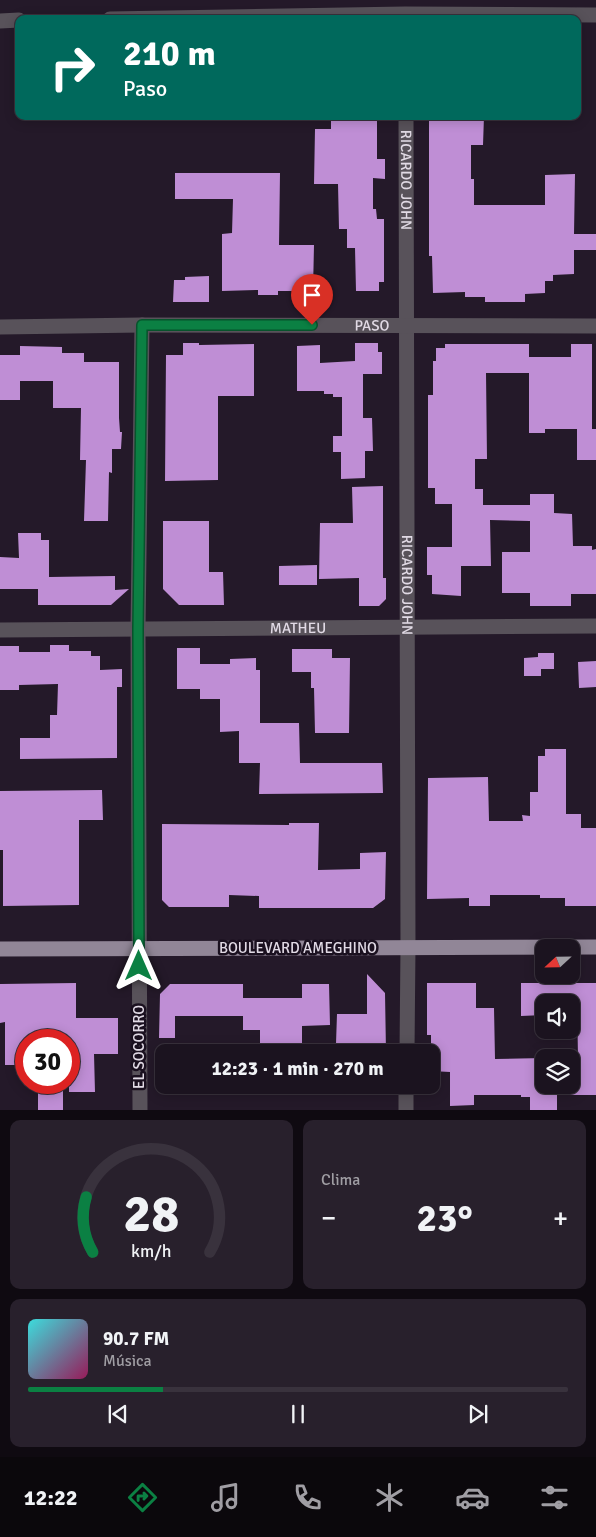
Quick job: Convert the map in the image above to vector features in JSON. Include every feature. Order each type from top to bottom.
[{"type":"main road","name":"BOULEVARD AMEGHINO","points":[[0,949],[596,947]]},
{"type":"street","points":[[258,15],[405,11],[596,15]]},
{"type":"street","points":[[0,21],[15,20]]},
{"type":"street","name":"RICARDO JOHN","points":[[406,120],[407,1044]]},
{"type":"street","name":"PASO","points":[[0,327],[142,325],[596,326]]},
{"type":"street","name":"EL SOCORRO","points":[[140,1110],[138,629],[142,325]]},
{"type":"street","name":"MATHEU","points":[[0,630],[596,626]]},
{"type":"street","points":[[406,1094],[406,1110]]},
{"type":"building","points":[[331,120],[377,120],[377,159],[385,159],[385,179],[373,178],[373,209],[376,209],[377,219],[384,219],[384,282],[379,282],[379,291],[356,291],[355,248],[347,248],[347,229],[339,229],[338,184],[314,184],[315,129],[331,129]]},
{"type":"building","points":[[429,120],[484,120],[483,145],[471,145],[471,179],[474,179],[474,205],[545,205],[545,175],[575,174],[574,234],[596,234],[596,250],[574,250],[574,274],[553,275],[553,281],[545,281],[545,293],[525,294],[525,302],[485,302],[485,297],[465,297],[465,292],[433,293],[432,256],[429,256]]},
{"type":"building","points":[[175,173],[280,173],[279,245],[314,245],[313,291],[278,291],[278,295],[258,295],[258,290],[222,291],[222,234],[232,233],[233,199],[175,199]]},
{"type":"building","points":[[209,276],[209,302],[173,302],[174,280],[185,280],[185,277]]},
{"type":"building","points":[[183,343],[199,343],[199,345],[254,344],[254,396],[218,396],[218,480],[165,481],[166,355],[183,355]]},
{"type":"building","points":[[355,343],[378,343],[378,352],[382,352],[382,374],[363,374],[363,418],[372,418],[373,451],[365,451],[365,478],[341,479],[341,452],[333,452],[333,436],[342,436],[342,397],[324,394],[324,391],[297,391],[297,346],[320,345],[320,363],[355,361]]},
{"type":"building","points":[[445,344],[529,344],[529,357],[571,357],[571,344],[592,344],[592,429],[596,429],[596,460],[577,460],[577,429],[545,429],[545,433],[529,433],[529,373],[486,373],[487,459],[475,459],[475,489],[483,489],[483,505],[530,505],[530,494],[554,494],[554,513],[572,514],[573,546],[592,546],[592,550],[596,549],[596,594],[571,594],[571,606],[530,606],[530,593],[502,593],[502,552],[530,552],[530,521],[490,520],[491,566],[461,566],[461,596],[432,594],[432,575],[427,575],[427,547],[452,547],[452,504],[435,504],[435,488],[428,488],[428,395],[433,395],[433,361],[436,361],[436,348],[445,348]]},
{"type":"building","points":[[20,346],[62,347],[62,353],[84,353],[84,362],[119,362],[121,449],[112,449],[112,473],[109,472],[108,521],[84,521],[86,460],[80,460],[81,408],[53,408],[53,381],[20,381],[20,400],[0,400],[0,355],[20,355]]},
{"type":"building","points":[[383,486],[383,578],[386,578],[386,599],[379,606],[359,606],[359,578],[319,579],[320,523],[353,523],[352,487]]},
{"type":"building","points":[[163,521],[209,521],[209,572],[223,572],[224,605],[179,605],[163,589]]},
{"type":"building","points":[[18,533],[41,533],[41,540],[49,540],[49,577],[115,576],[115,590],[129,589],[111,605],[38,605],[38,589],[0,589],[0,557],[19,558]]},
{"type":"building","points":[[317,565],[317,585],[279,585],[279,566]]},
{"type":"building","points":[[50,645],[69,645],[69,651],[91,651],[91,656],[100,656],[100,670],[122,669],[122,687],[117,687],[117,758],[20,759],[20,738],[50,738],[50,715],[57,715],[58,684],[19,685],[19,690],[0,690],[0,646],[19,646],[19,652],[50,652]]},
{"type":"building","points":[[177,648],[200,648],[200,664],[230,664],[230,659],[256,658],[256,670],[260,670],[260,723],[299,723],[300,763],[382,763],[383,793],[259,794],[260,763],[239,763],[239,731],[220,732],[220,699],[200,699],[200,689],[177,689]]},
{"type":"building","points":[[292,649],[332,649],[332,658],[350,658],[349,733],[315,733],[314,688],[311,688],[311,672],[292,672]]},
{"type":"building","points":[[538,653],[554,653],[554,669],[541,669],[541,676],[524,676],[524,658],[538,657]]},
{"type":"building","points":[[596,661],[596,687],[579,688],[578,662]]},
{"type":"building","points":[[545,749],[566,749],[566,814],[581,814],[581,828],[596,828],[596,906],[565,906],[565,898],[540,898],[540,895],[490,895],[490,906],[469,906],[469,898],[427,899],[428,778],[488,777],[489,821],[523,821],[522,815],[530,816],[530,792],[538,792],[538,756],[545,756]]},
{"type":"building","points":[[102,790],[103,820],[79,820],[79,905],[3,906],[3,850],[0,850],[0,791]]},
{"type":"building","points":[[289,823],[319,823],[318,870],[360,869],[360,853],[386,852],[385,899],[373,908],[259,908],[259,896],[229,895],[229,907],[169,907],[162,900],[162,824],[289,825]]},
{"type":"building","points":[[367,974],[385,993],[386,1044],[336,1044],[337,1014],[367,1014]]},
{"type":"building","points":[[76,983],[76,1018],[118,1018],[118,1054],[94,1054],[95,1092],[80,1092],[80,1029],[15,1029],[15,1065],[5,1065],[5,1022],[0,1023],[0,984]]},
{"type":"building","points":[[427,983],[476,983],[476,1008],[494,1008],[495,1059],[535,1058],[535,1094],[580,1094],[580,1049],[578,1049],[578,1039],[580,1039],[580,994],[535,994],[535,1015],[521,1016],[521,983],[596,983],[596,1095],[557,1095],[557,1110],[530,1110],[530,1097],[521,1097],[521,1095],[474,1095],[474,1105],[450,1106],[450,1072],[440,1071],[440,1044],[431,1044],[431,1035],[427,1035]]},
{"type":"building","points":[[170,984],[243,984],[243,998],[302,998],[302,984],[329,984],[330,1025],[302,1026],[302,1044],[260,1044],[260,1030],[243,1030],[243,1016],[175,1016],[175,1038],[159,1038],[160,994]]},
{"type":"building","points":[[38,1094],[63,1094],[63,1110],[38,1110]]},
{"type":"route","points":[[139,966],[138,629],[142,325],[312,325]]}]
